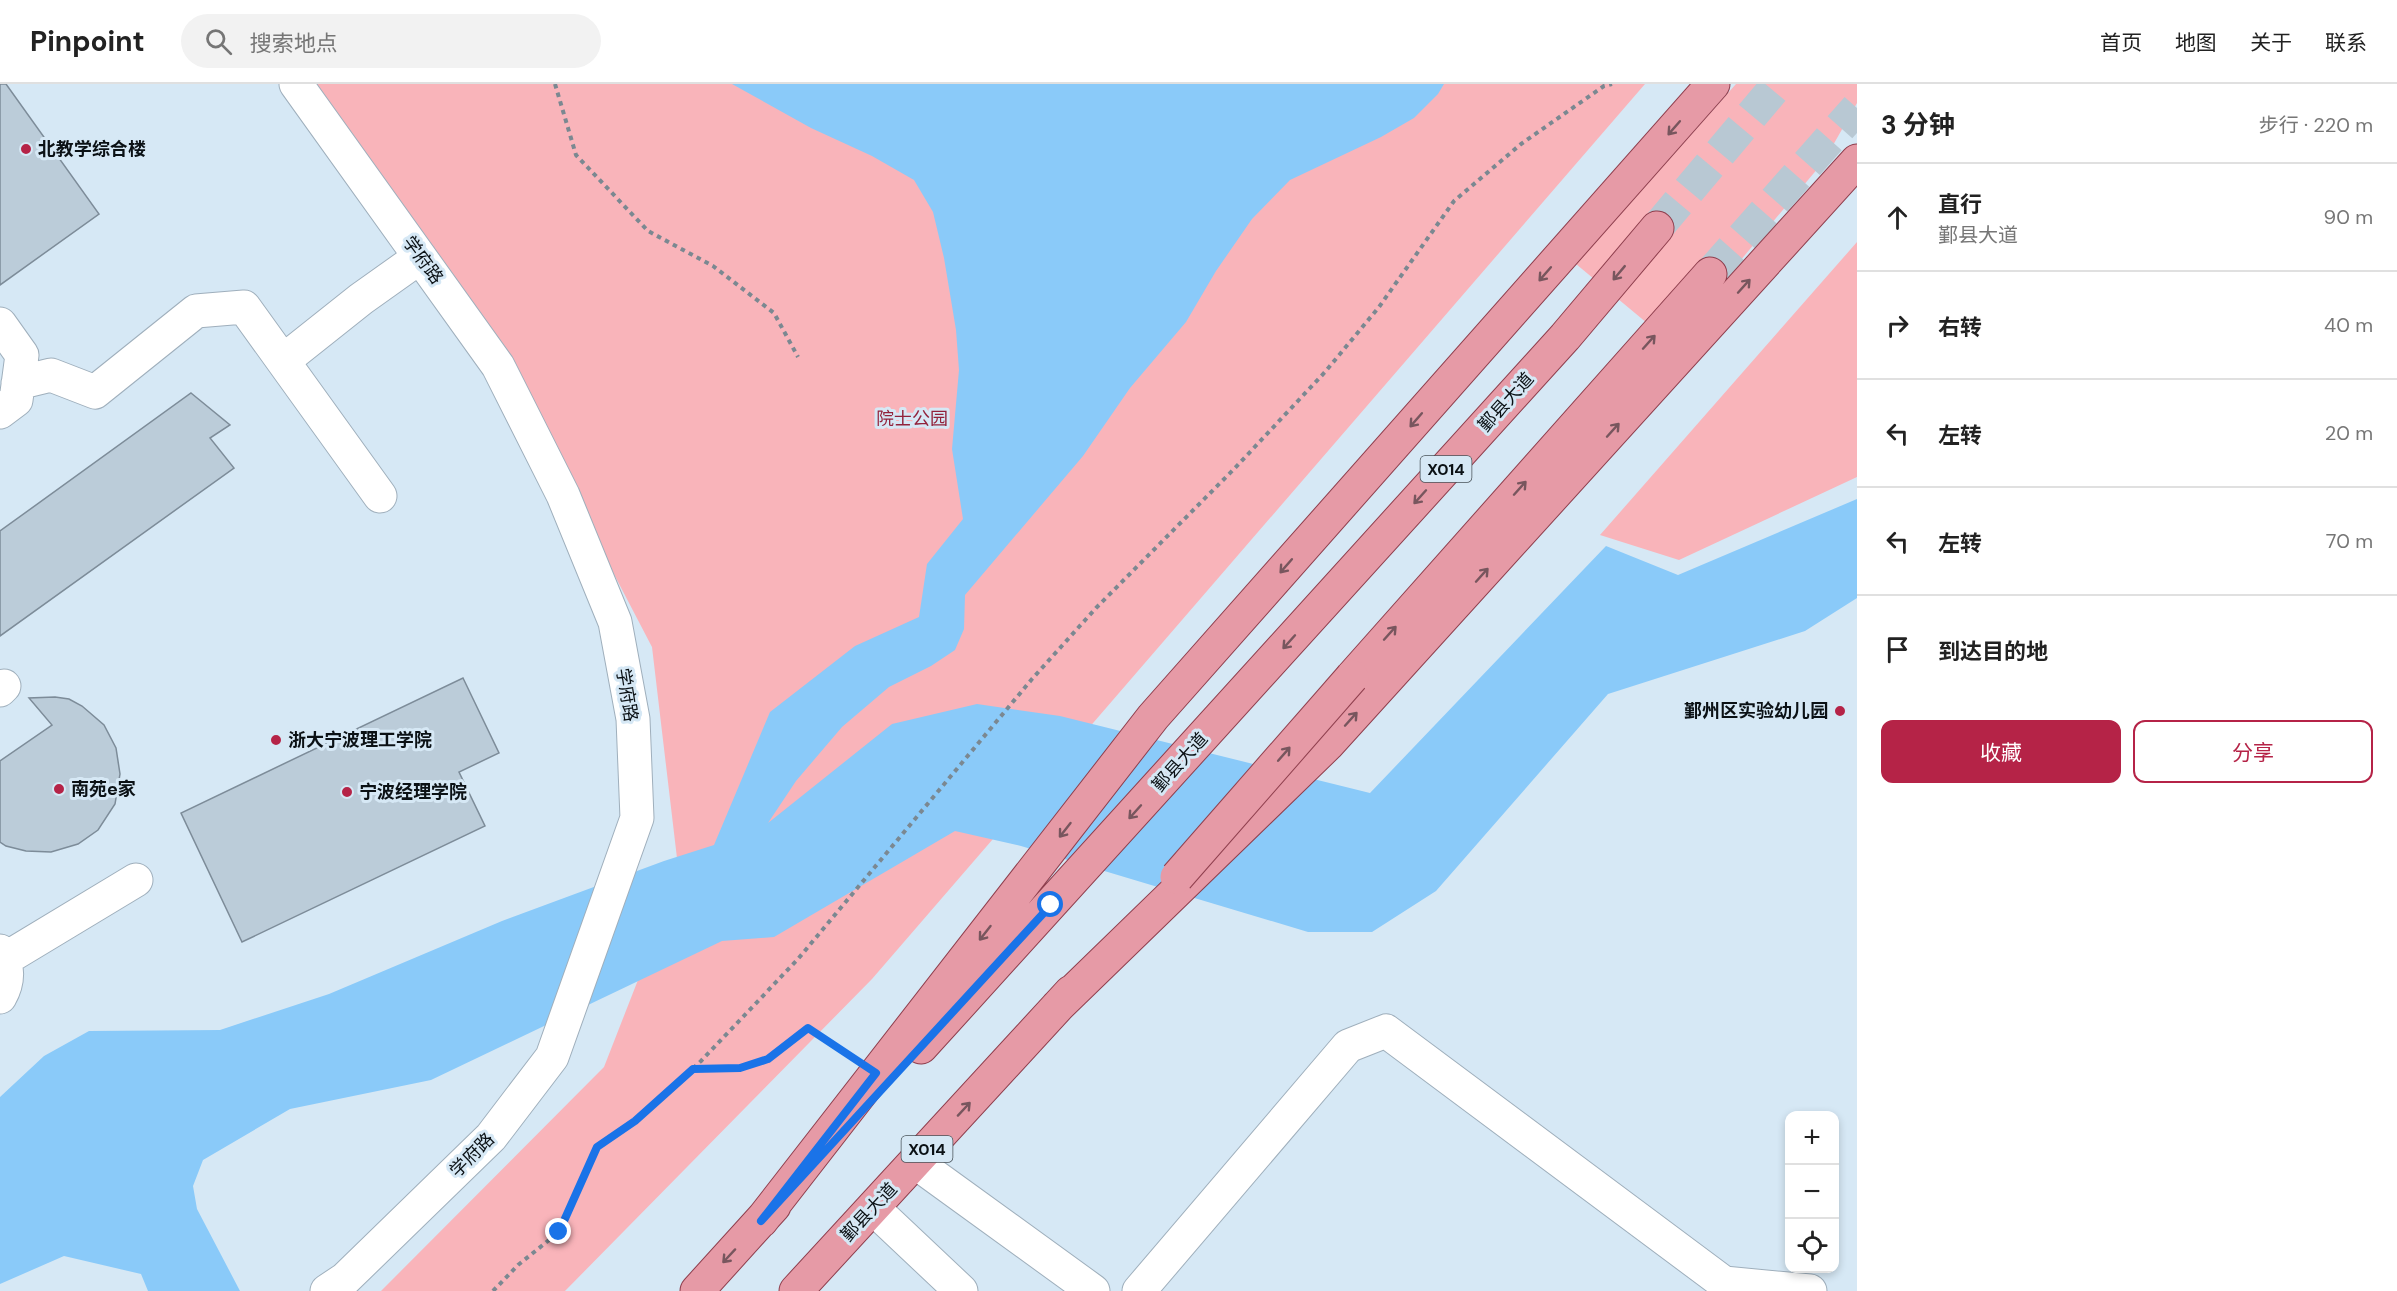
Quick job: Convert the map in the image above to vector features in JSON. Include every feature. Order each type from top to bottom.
[{"type":"main road","points":[[761,1221],[1153,717],[1713,84]]},
{"type":"main road","points":[[1171,889],[1310,761],[1857,161]]},
{"type":"main road","name":"鄞县大道","points":[[696,1291],[1051,905],[1565,337],[1657,228]]},
{"type":"main road","name":"鄞县大道","points":[[796,1291],[1057,1007],[1171,889],[1352,677],[1710,274]]},
{"type":"street","name":"学府路","points":[[296,84],[498,366],[563,495],[615,622],[633,719],[637,818],[552,1057],[491,1137],[345,1279],[327,1291]]},
{"type":"street","points":[[283,361],[361,299],[420,257]]},
{"type":"street","points":[[18,383],[51,375],[95,392],[196,311],[244,307],[381,496]]},
{"type":"street","points":[[0,324],[22,355],[16,400],[0,412]]},
{"type":"street","points":[[0,996],[6,985],[8,973],[2,955],[136,880]]},
{"type":"street","points":[[1139,1291],[1348,1046],[1386,1031],[1724,1283],[1810,1291]]},
{"type":"street","points":[[915,1162],[1093,1291]]},
{"type":"street","points":[[873,1208],[961,1291]]},
{"type":"path","points":[[555,84],[576,154],[648,231],[713,266],[774,313],[798,357]]},
{"type":"path","points":[[493,1291],[518,1265],[559,1232],[597,1147],[635,1121],[693,1069],[798,959],[1032,679],[1096,608],[1235,468],[1325,372],[1379,307],[1454,201],[1521,144],[1604,87],[1612,84]]},
{"type":"path","points":[[693,1069],[740,1068],[768,1059],[808,1028],[876,1073]]},
{"type":"green space","name":"院士公园","points":[[313,84],[1645,84],[872,979],[565,1291],[381,1291],[604,1067],[679,875],[652,647],[496,348]]},
{"type":"green space","points":[[1736,84],[1857,84],[1857,103],[1824,161],[1671,343],[1576,264]]},
{"type":"green space","points":[[1857,242],[1857,477],[1679,560],[1600,535]]},
{"type":"water","points":[[732,84],[1444,84],[1438,94],[1414,118],[1381,137],[1290,180],[1252,219],[1216,271],[1186,322],[1130,388],[1083,456],[965,595],[964,629],[955,650],[931,666],[889,687],[842,727],[796,781],[768,823],[892,724],[977,704],[1060,716],[1370,793],[1606,546],[1678,575],[1857,499],[1857,598],[1805,631],[1608,694],[1436,891],[1372,932],[1308,932],[1021,846],[955,831],[774,937],[722,941],[431,1080],[290,1109],[203,1160],[193,1186],[197,1209],[240,1291],[148,1291],[141,1274],[64,1256],[0,1284],[0,1097],[44,1056],[89,1031],[220,1030],[329,994],[502,921],[664,861],[714,845],[770,712],[855,646],[919,617],[927,564],[963,519],[952,449],[959,370],[956,330],[944,258],[933,212],[914,180],[872,156],[811,128]]},
{"type":"building","name":"北教学综合楼","points":[[0,84],[6,84],[99,214],[0,285]]},
{"type":"building","points":[[191,393],[230,425],[210,438],[234,468],[0,636],[0,531]]},
{"type":"building","name":"宁波经理学院","points":[[463,678],[499,753],[459,772],[485,826],[242,942],[181,813]]},
{"type":"building","name":"南苑e家","points":[[29,698],[69,699],[82,706],[104,725],[116,748],[120,774],[115,804],[98,830],[78,844],[51,852],[26,851],[6,846],[0,842],[0,761],[52,725]]},
{"type":"tunnel","points":[[1657,228],[1778,84]]},
{"type":"tunnel","points":[[1710,274],[1857,108]]},
{"type":"place","name":"北教学综合楼","points":[[26,149]]},
{"type":"place","name":"鄞州区实验幼儿园","points":[[1840,711]]},
{"type":"place","name":"浙大宁波理工学院","points":[[276,740]]},
{"type":"place","name":"南苑e家","points":[[59,789]]},
{"type":"place","name":"宁波经理学院","points":[[347,792]]},
{"type":"route","points":[[559,1232],[597,1147],[635,1121],[693,1069],[740,1068],[768,1059],[808,1028],[876,1073],[761,1221],[1051,905]]}]
